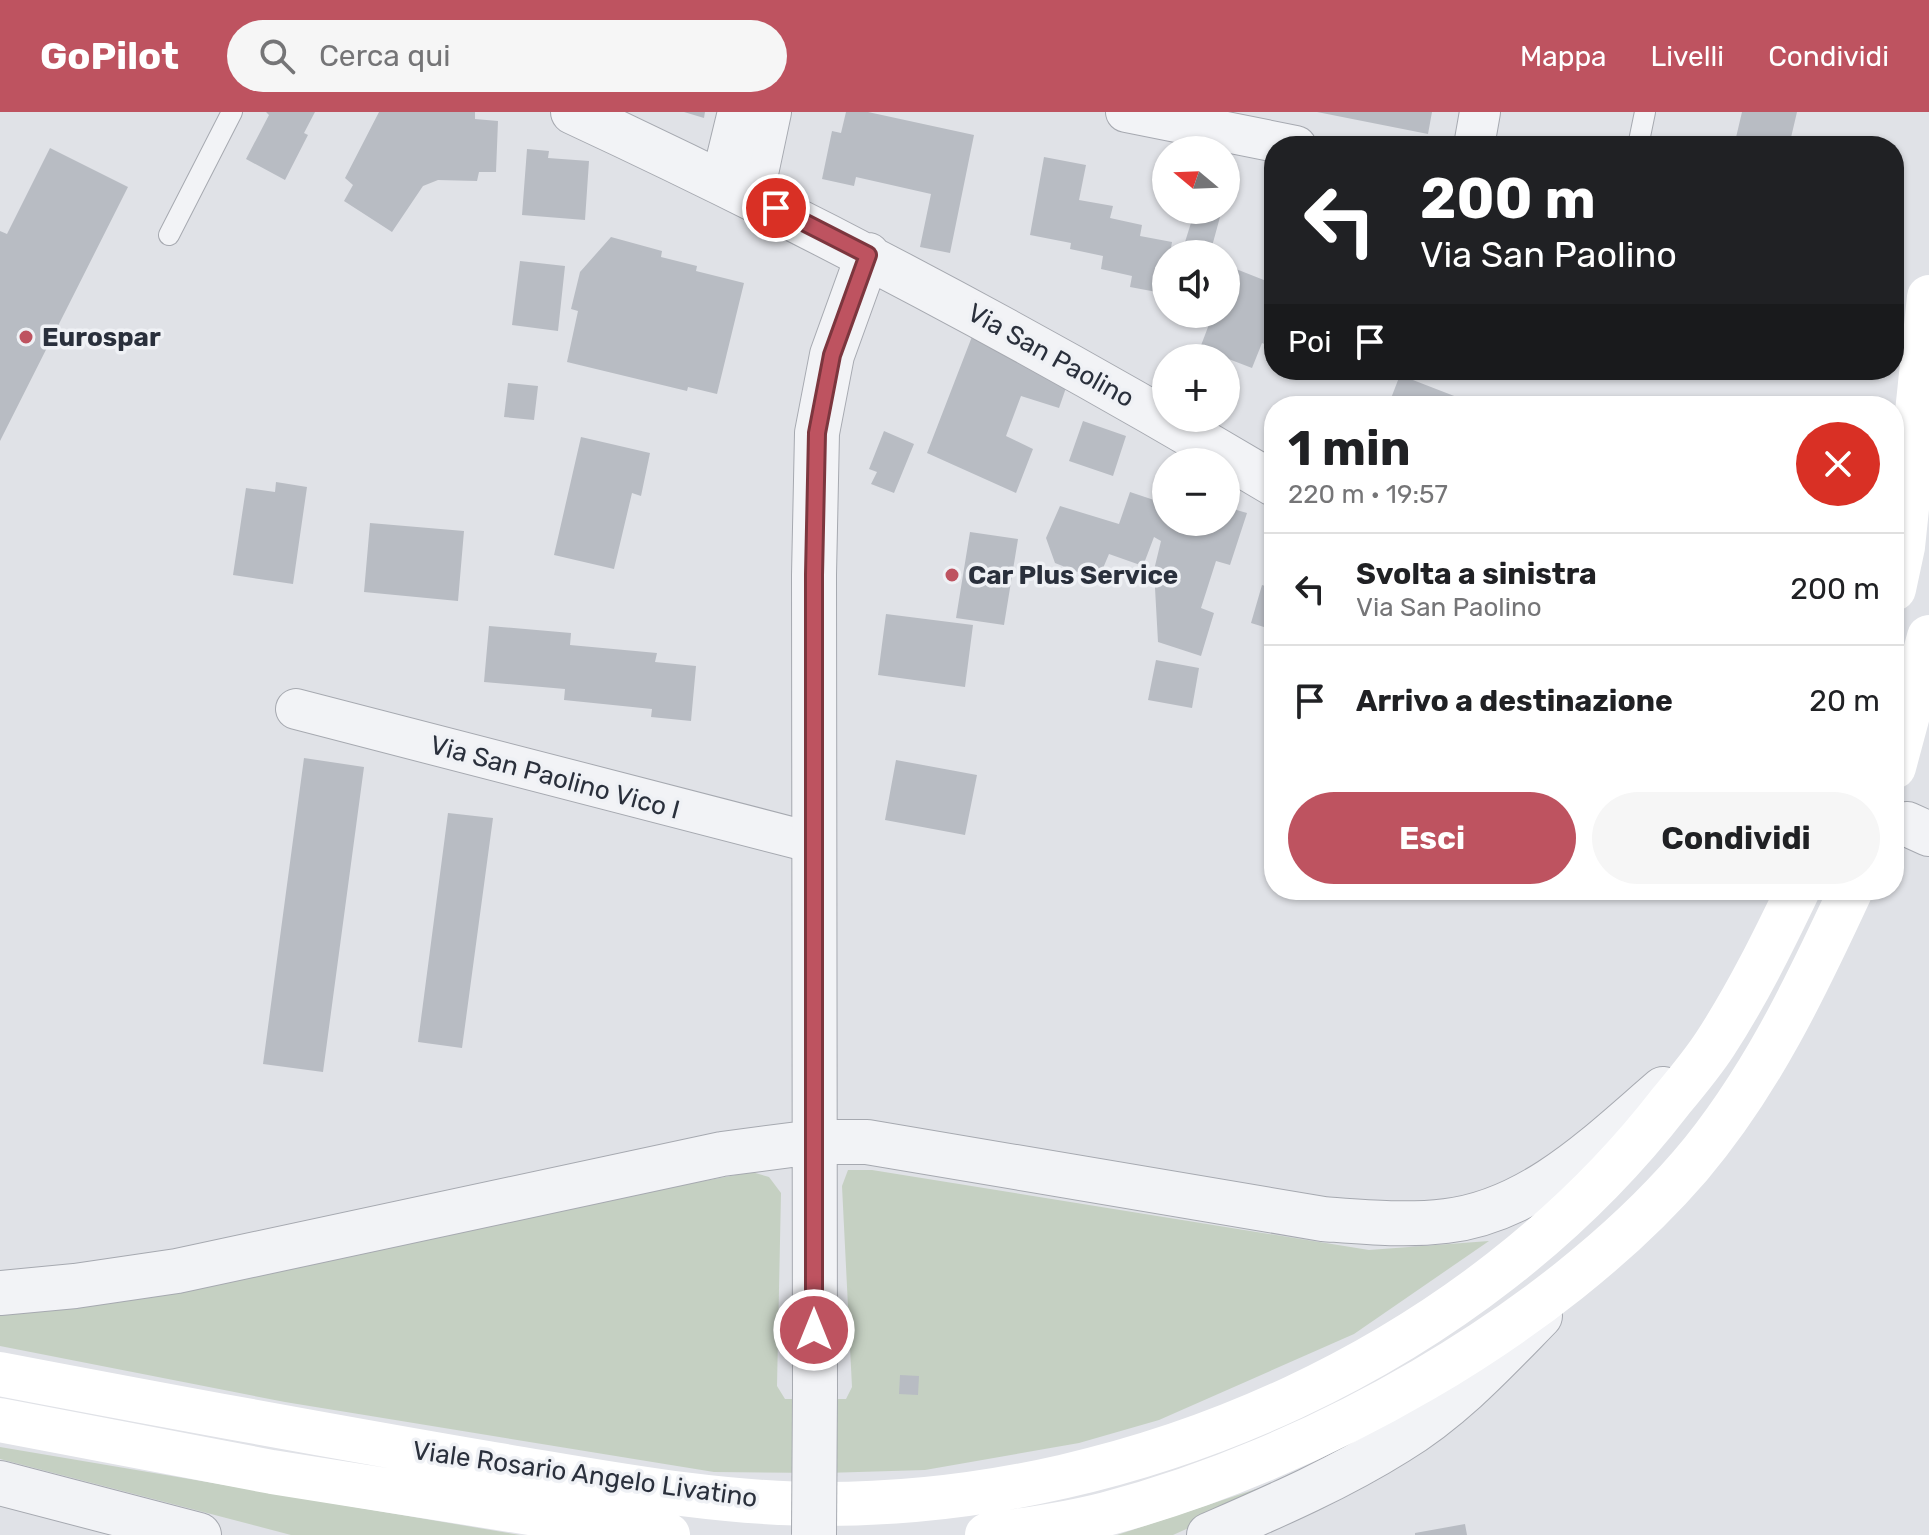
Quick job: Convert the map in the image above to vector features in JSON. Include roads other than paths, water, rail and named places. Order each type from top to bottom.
[{"type":"main road","points":[[1904,537],[1929,297]]},
{"type":"main road","points":[[1904,730],[1929,637]]},
{"type":"main road","name":"Viale Rosario Angelo Livatino","points":[[0,1374],[278,1428],[714,1497],[824,1504],[928,1498],[1015,1487],[1095,1471],[1259,1414],[1399,1341],[1443,1313],[1556,1228],[1642,1138],[1714,1046],[1769,951],[1793,900]]},
{"type":"main road","points":[[987,1535],[1105,1514],[1190,1487],[1276,1453],[1377,1406],[1468,1353],[1588,1268],[1691,1165],[1760,1073],[1846,900]]},
{"type":"main road","name":"Viale Rosario Angelo Livatino","points":[[0,1420],[272,1472],[668,1535]]},
{"type":"street","name":"Via San Paolino","points":[[573,112],[738,189],[868,255],[1137,402],[1264,478]]},
{"type":"street","points":[[738,189],[740,112]]},
{"type":"street","points":[[738,189],[771,112]]},
{"type":"street","points":[[1126,112],[1264,140]]},
{"type":"street","points":[[1476,136],[1480,112]]},
{"type":"street","points":[[814,1535],[814,575],[817,433],[832,355],[868,255]]},
{"type":"street","name":"Via San Paolino Vico I","points":[[296,709],[814,843]]},
{"type":"street","points":[[0,1293],[177,1271],[722,1154],[814,1142],[867,1142],[1323,1219],[1395,1224],[1446,1221],[1480,1215],[1527,1195],[1566,1169],[1714,1046]]},
{"type":"street","points":[[1209,1535],[1296,1497],[1398,1442],[1441,1411],[1483,1374],[1588,1268]]},
{"type":"street","points":[[0,1483],[199,1535]]},
{"type":"lane","points":[[169,235],[232,112]]},
{"type":"lane","points":[[1640,136],[1645,112]]},
{"type":"place","name":"Eurospar","points":[[26,337]]},
{"type":"place","name":"Car Plus Service","points":[[952,575]]}]
